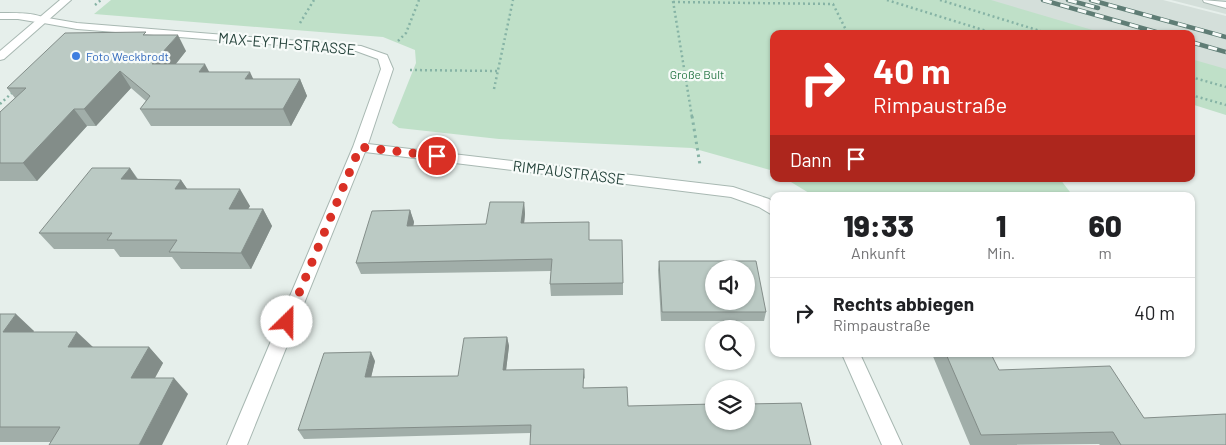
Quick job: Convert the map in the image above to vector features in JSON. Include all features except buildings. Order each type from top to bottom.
[{"type":"street","points":[[0,57],[66,0]]},
{"type":"street","points":[[1208,0],[1226,4]]},
{"type":"street","name":"MAX-EYTH-STRASSE","points":[[0,16],[18,16],[77,26],[357,48],[385,63]]},
{"type":"street","points":[[237,445],[360,147],[385,63]]},
{"type":"street","name":"RIMPAUSTRASSE","points":[[360,147],[733,192],[764,202],[770,207]]},
{"type":"street","points":[[851,357],[892,445]]},
{"type":"path","points":[[77,26],[86,12],[101,0]]},
{"type":"path","points":[[385,63],[406,33],[419,0]]},
{"type":"path","points":[[494,89],[513,0]]},
{"type":"path","points":[[888,0],[983,30]]},
{"type":"path","points":[[940,0],[1037,30]]},
{"type":"path","points":[[705,189],[673,1],[833,4],[846,30]]},
{"type":"path","points":[[385,63],[498,71]]},
{"type":"path","points":[[1195,78],[1226,87]]},
{"type":"path","points":[[0,104],[20,84]]},
{"type":"path","points":[[1195,96],[1226,106]]},
{"type":"shaded area","points":[[985,0],[1163,0],[1226,16],[1226,70],[1195,61],[1195,30],[1087,30]]},
{"type":"shaded area","points":[[1171,0],[1226,0],[1226,14]]},
{"type":"green space","name":"Große Bult","points":[[111,0],[991,0],[1092,30],[770,30],[770,170],[692,148],[499,139],[399,128],[392,123],[416,63],[415,50],[383,37],[94,14]]},
{"type":"green space","points":[[1195,60],[1226,69],[1226,115],[1195,105]]},
{"type":"green space","points":[[791,182],[1062,182],[1070,192],[807,192]]},
{"type":"railway","points":[[1043,0],[1149,30]]},
{"type":"railway","points":[[1068,0],[1098,8]]},
{"type":"railway","points":[[1091,0],[1226,37]]},
{"type":"railway","points":[[1195,43],[1226,52]]},
{"type":"place","name":"Foto Weckbrodt","points":[[76,56]]},
{"type":"route","points":[[287,322],[360,147],[437,156]]}]
